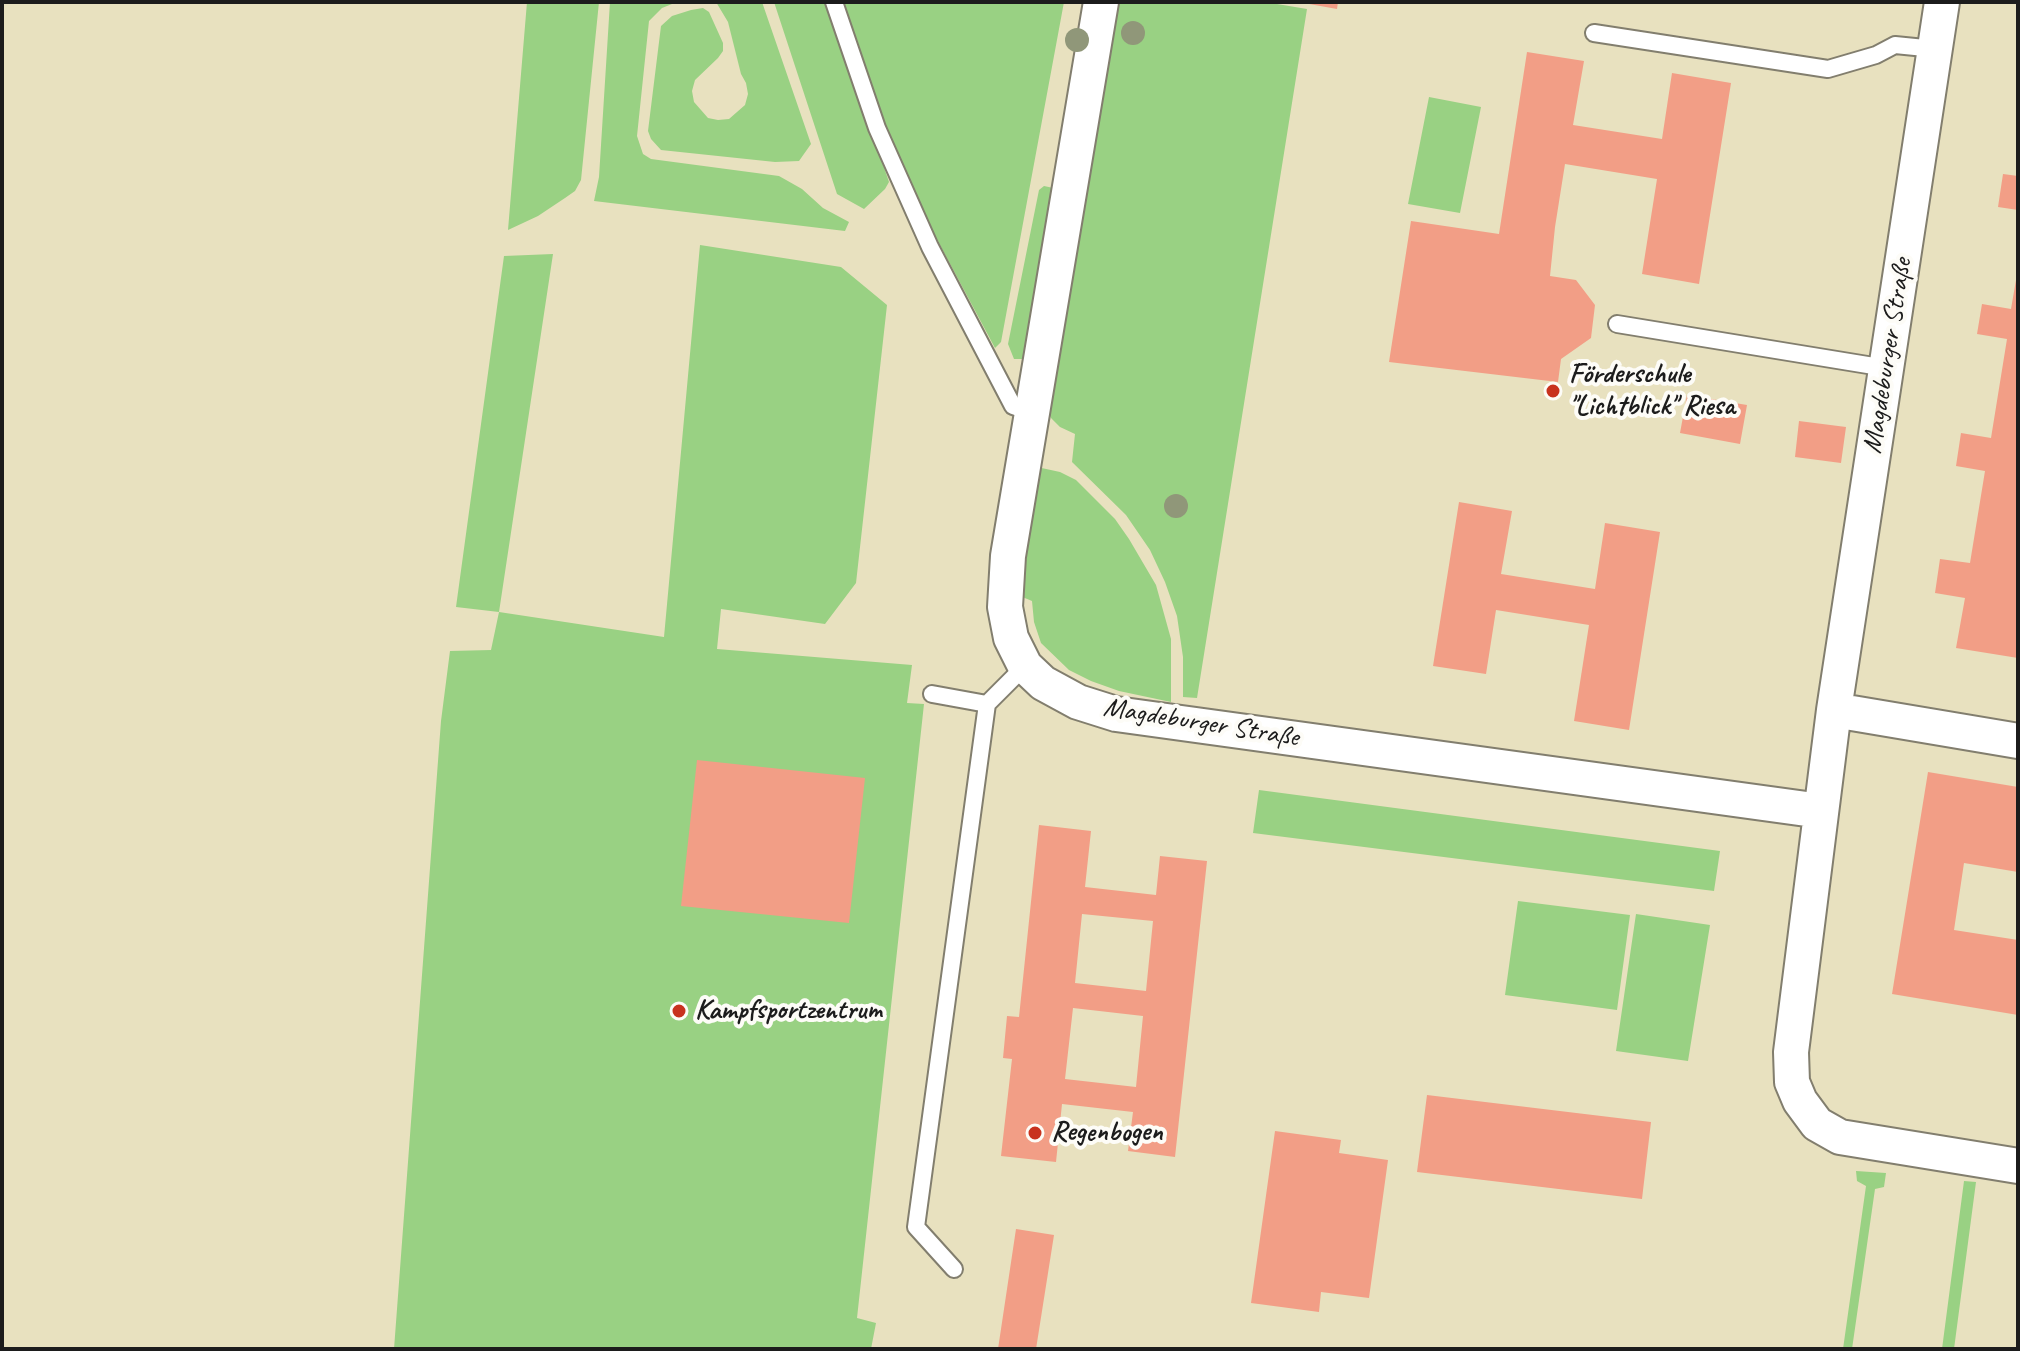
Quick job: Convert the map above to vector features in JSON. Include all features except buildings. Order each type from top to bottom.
[{"type":"street","points":[[1025,666],[1011,638],[1005,584],[1101,2]]},
{"type":"street","name":"Magdeburger Straße","points":[[1942,2],[1834,710],[1791,1052],[1792,1082],[1800,1101],[1817,1124],[1840,1137],[2018,1166]]},
{"type":"street","name":"Magdeburger Straße","points":[[1025,666],[1043,683],[1078,702],[1116,714],[1821,811]]},
{"type":"street","points":[[1834,710],[2018,741]]},
{"type":"lane","points":[[834,2],[877,128],[930,247],[1013,406],[1033,413]]},
{"type":"lane","points":[[1594,33],[1828,69],[1876,55],[1895,45],[1935,49]]},
{"type":"lane","points":[[1617,324],[1886,368]]},
{"type":"lane","points":[[954,1269],[916,1227],[987,704],[1025,666]]},
{"type":"lane","points":[[932,694],[987,704]]},
{"type":"green space","points":[[527,2],[599,2],[581,180],[575,191],[565,198],[538,216],[508,230]]},
{"type":"green space","points":[[610,2],[677,2],[662,8],[649,21],[637,136],[643,154],[651,159],[779,176],[802,189],[823,208],[849,222],[845,231],[594,201],[599,177]]},
{"type":"green space","points":[[716,2],[762,2],[811,144],[799,161],[775,162],[661,150],[651,139],[648,131],[661,26],[672,16],[703,8],[709,12],[723,43],[723,51],[718,58],[695,80],[692,91],[694,102],[708,118],[718,120],[729,119],[745,105],[748,94],[746,83],[728,22]]},
{"type":"green space","points":[[774,2],[828,2],[889,182],[864,209],[837,194]]},
{"type":"green space","points":[[843,2],[1064,2],[1001,342],[995,348],[902,174]]},
{"type":"green space","points":[[1117,2],[1265,2],[1307,9],[1197,698],[1183,697],[1183,657],[1177,616],[1150,550],[1126,515],[1072,462],[1075,434],[1060,427],[1051,418],[1046,406]]},
{"type":"green space","points":[[1429,97],[1481,107],[1460,213],[1408,204]]},
{"type":"green space","points":[[1044,186],[1058,189],[1027,359],[1014,359],[1008,344],[1039,190]]},
{"type":"green space","name":"Kampfsportzentrum","points":[[700,245],[841,267],[887,305],[856,583],[825,624],[721,609],[717,649],[912,665],[907,703],[924,704],[857,1318],[876,1323],[871,1349],[394,1349],[441,721],[450,651],[491,650],[499,612],[664,637]]},
{"type":"green space","points":[[553,254],[499,612],[456,607],[504,256]]},
{"type":"green space","points":[[1037,467],[1060,472],[1076,480],[1115,519],[1156,585],[1171,639],[1171,702],[1119,691],[1091,681],[1069,670],[1041,643],[1034,622],[1032,601],[1020,596]]},
{"type":"green space","points":[[1259,790],[1720,851],[1714,891],[1253,833]]},
{"type":"green space","points":[[1518,901],[1630,915],[1617,1010],[1505,995]]},
{"type":"green space","points":[[1636,914],[1710,925],[1688,1061],[1616,1051]]},
{"type":"green space","points":[[1856,1171],[1886,1173],[1884,1187],[1875,1189],[1852,1349],[1843,1349],[1866,1186],[1857,1181]]},
{"type":"green space","points":[[1964,1181],[1976,1182],[1954,1349],[1942,1349]]},
{"type":"place","name":"Förderschule \"Lichtblick\" Riesa","points":[[1553,391]]},
{"type":"place","name":"Kampfsportzentrum","points":[[679,1011]]},
{"type":"place","name":"Regenbogen","points":[[1035,1133]]}]
